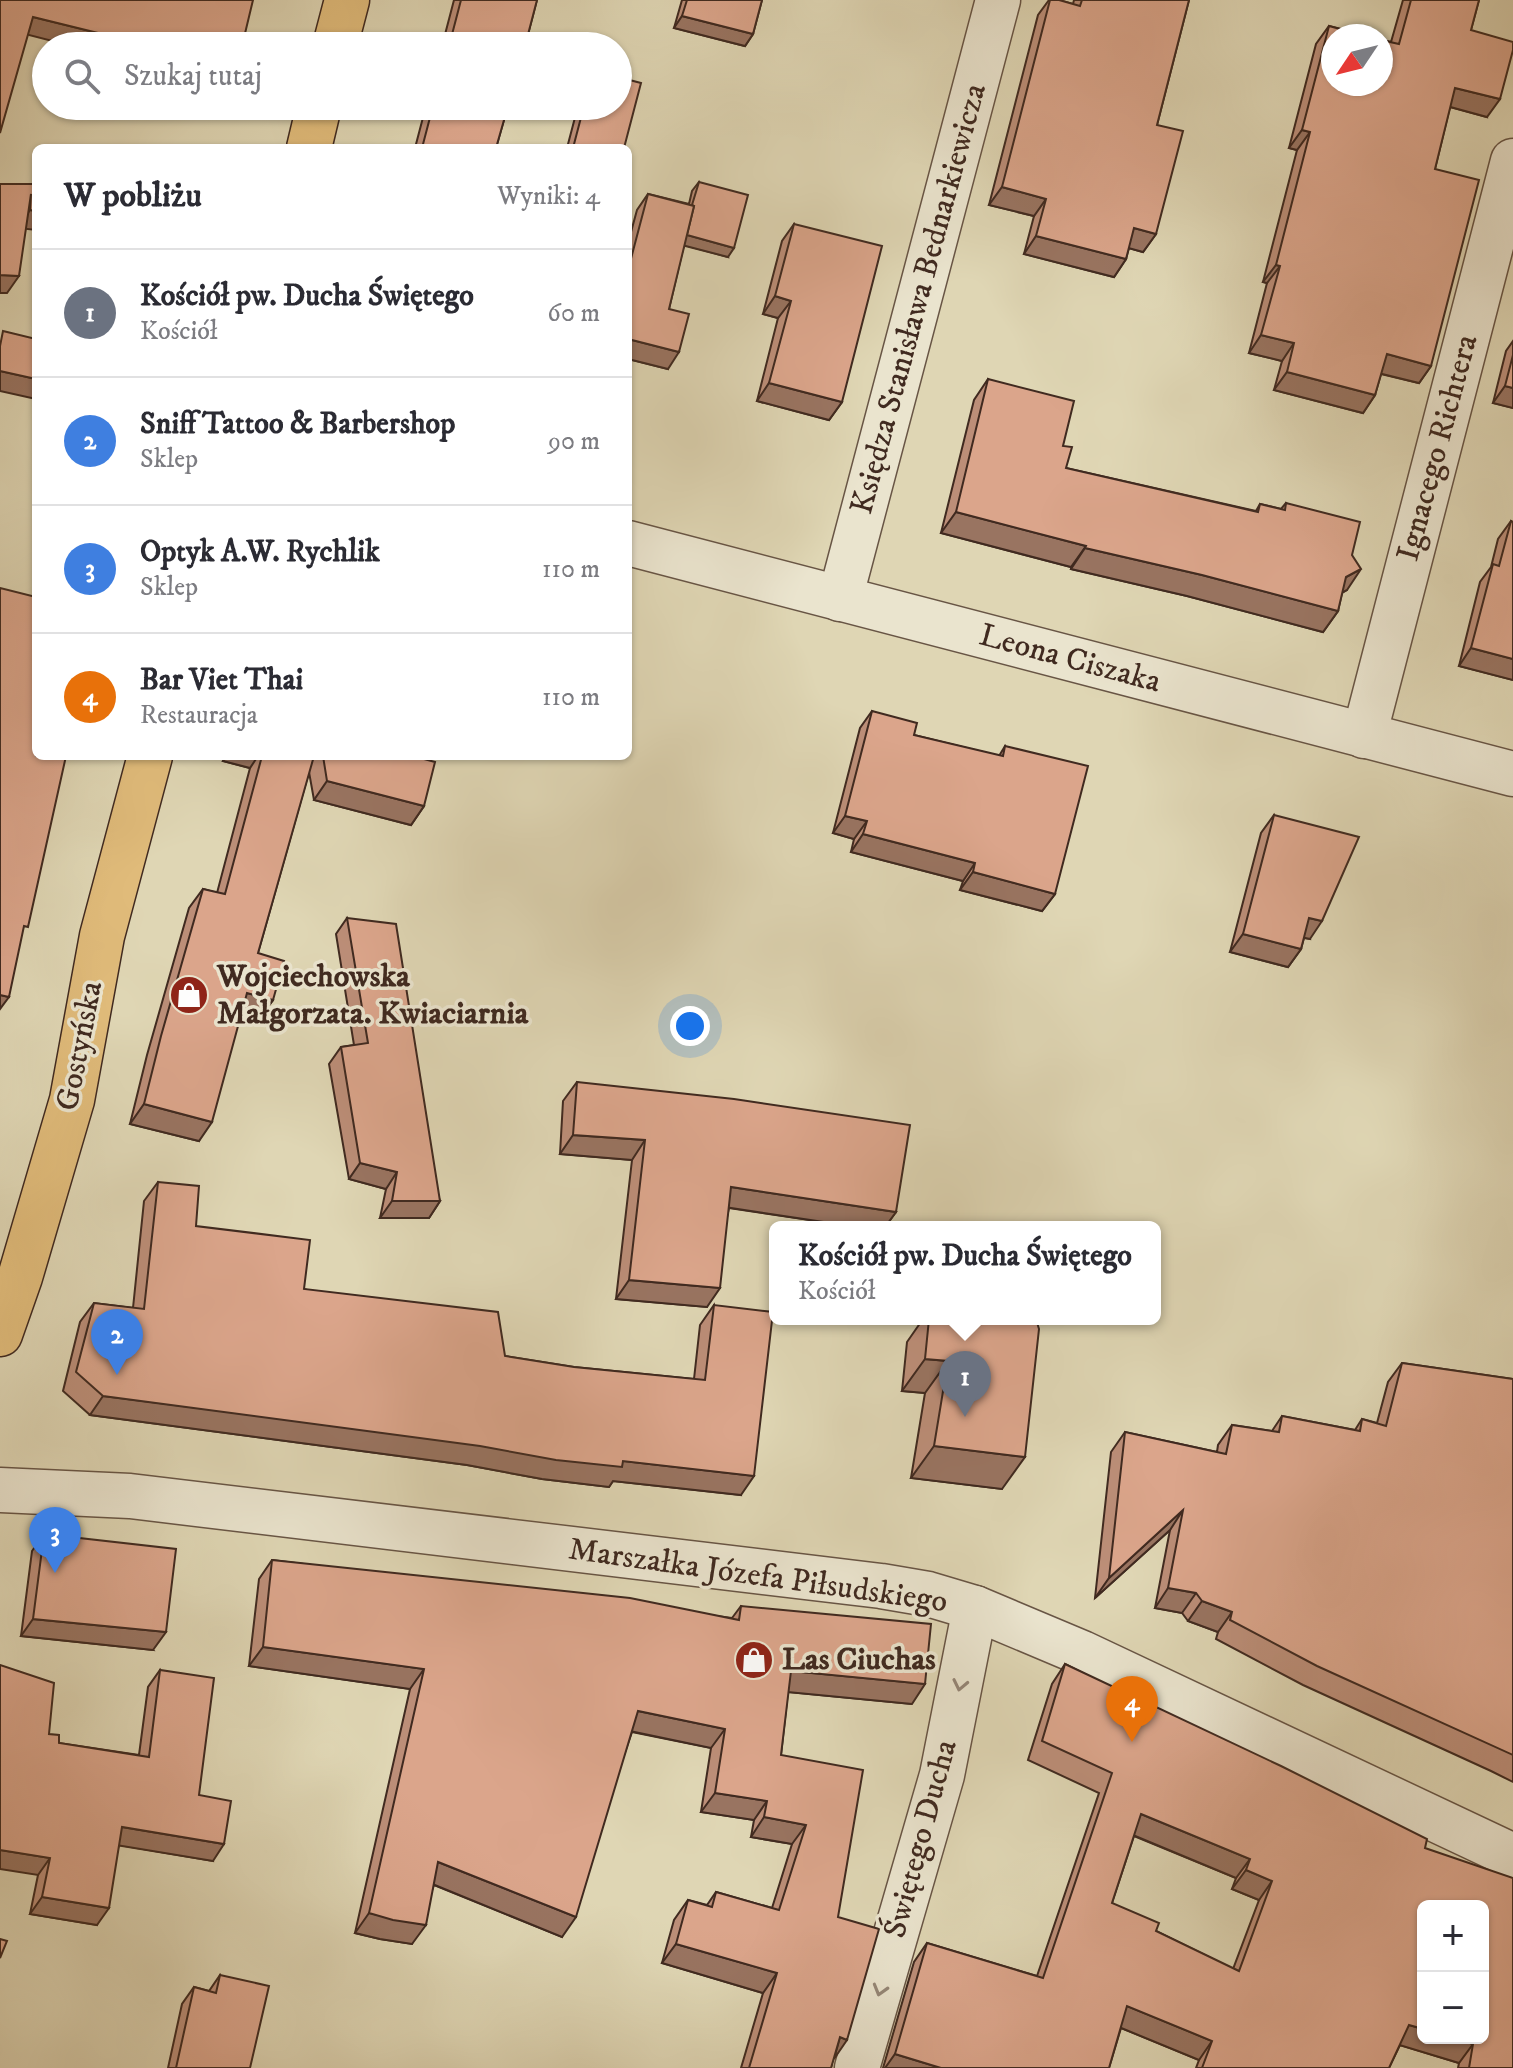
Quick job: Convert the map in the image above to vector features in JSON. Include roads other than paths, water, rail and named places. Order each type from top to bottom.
[{"type":"main road","points":[[339,32],[347,0]]},
{"type":"main road","points":[[310,144],[316,120]]},
{"type":"main road","name":"Gostyńska","points":[[0,1334],[72,1100],[102,936],[149,760]]},
{"type":"street","name":"Księdza Stanisława Bednarkiewicza","points":[[840,599],[998,0]]},
{"type":"street","name":"Ignacego Richtera","points":[[1364,736],[1513,161]]},
{"type":"street","name":"Leona Ciszaka","points":[[632,544],[1513,774]]},
{"type":"street","name":"Marszałka Józefa Piłsudskiego","points":[[0,1490],[130,1496],[835,1580],[928,1594],[975,1608],[1082,1653],[1513,1856]]},
{"type":"street","name":"Świętego Ducha","points":[[857,2068],[942,1775],[975,1608]]},
{"type":"place","name":"Wojciechowska Małgorzata. Kwiaciarnia","points":[[189,995]]},
{"type":"place","name":"Sniff Tattoo & Barbershop","points":[[117,1375]]},
{"type":"place","name":"Kościół pw. Ducha Świętego","points":[[965,1417]]},
{"type":"place","name":"Optyk A.W. Rychlik","points":[[55,1573]]},
{"type":"place","name":"Las Ciuchas","points":[[754,1660]]},
{"type":"place","name":"Bar Viet Thai","points":[[1132,1742]]}]
